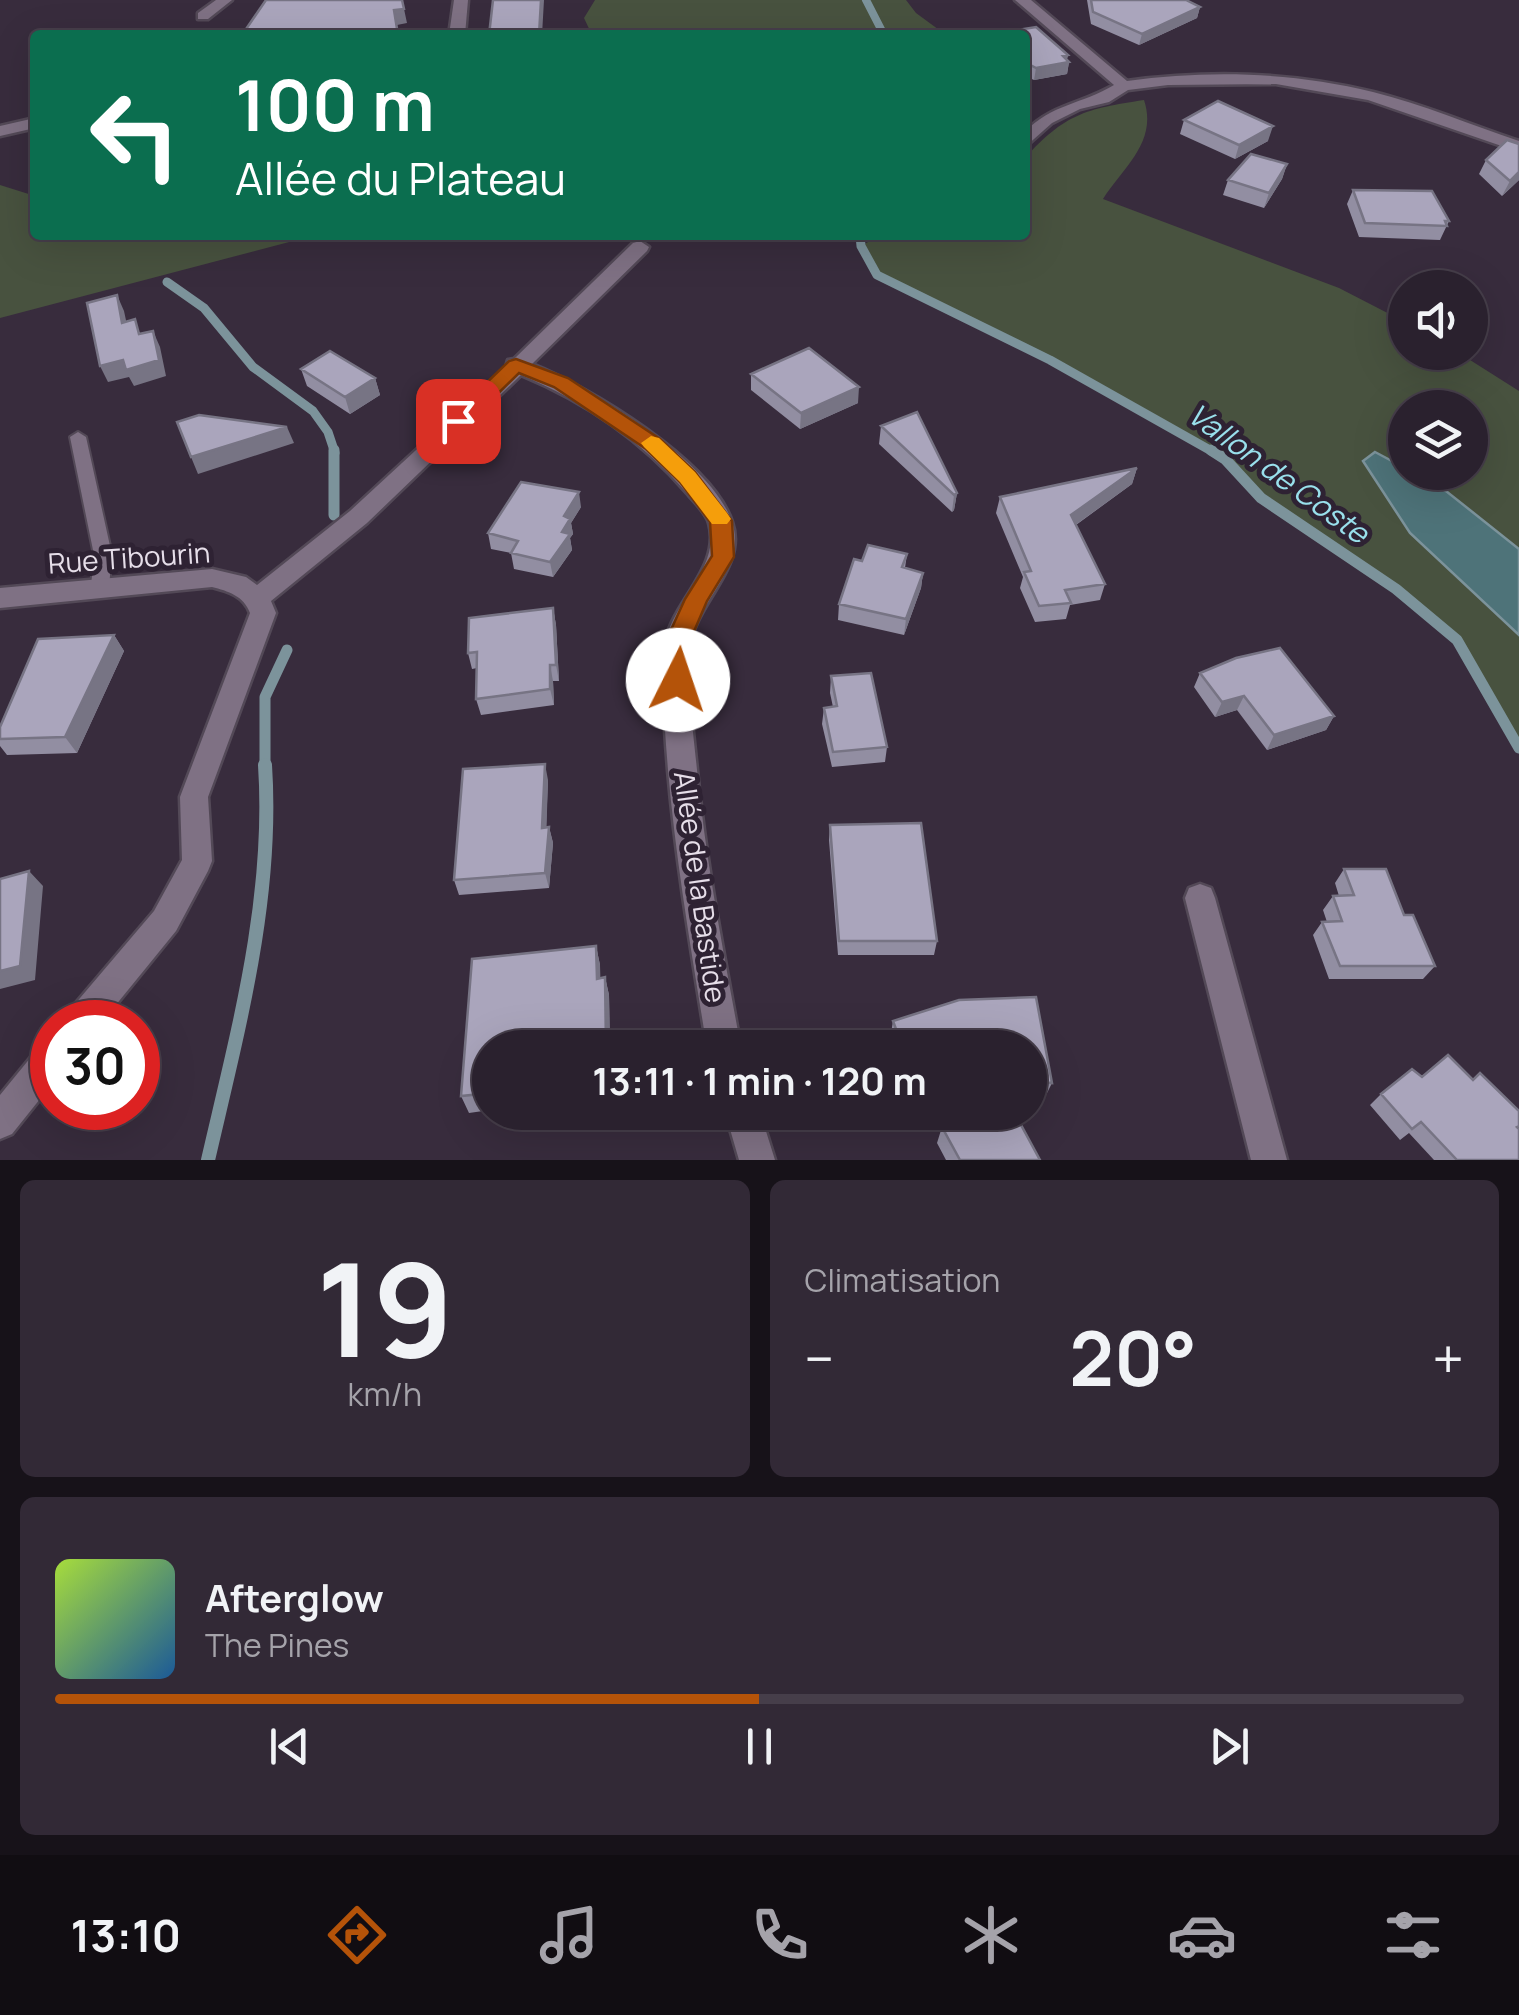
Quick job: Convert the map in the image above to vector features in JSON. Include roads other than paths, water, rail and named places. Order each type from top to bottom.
[{"type":"street","points":[[203,16],[225,0]]},
{"type":"street","points":[[458,30],[461,0]]},
{"type":"street","points":[[1022,0],[1124,86]]},
{"type":"street","points":[[1030,137],[1046,119],[1075,105],[1104,99],[1124,86],[1168,80],[1276,79],[1370,96],[1519,147]]},
{"type":"street","points":[[0,131],[30,124]]},
{"type":"street","points":[[100,1000],[164,921],[197,861],[194,797],[264,613],[257,598],[318,554],[372,505],[640,246]]},
{"type":"street","name":"Allée de la Bastide","points":[[516,365],[561,382],[653,444],[687,477],[721,521],[723,557],[697,599],[677,643],[686,826],[721,1030]]},
{"type":"street","name":"Rue Tibourin","points":[[0,598],[212,578],[238,584],[257,598]]},
{"type":"street","points":[[1200,898],[1269,1160]]},
{"type":"street","points":[[0,1122],[30,1085]]},
{"type":"street","points":[[748,1130],[758,1160]]},
{"type":"lane","points":[[78,437],[103,555],[100,586]]},
{"type":"waterway","name":"Vallon de Coste","points":[[866,0],[881,30]]},
{"type":"waterway","name":"Vallon de Coste","points":[[860,240],[877,275],[1050,360],[1215,453]]},
{"type":"waterway","points":[[167,282],[204,308],[253,367],[313,411],[328,432],[334,450]]},
{"type":"waterway","points":[[334,450],[334,515]]},
{"type":"waterway","name":"Vallon de Coste","points":[[1211,450],[1225,459],[1261,498],[1396,589],[1457,640],[1519,748]]},
{"type":"waterway","points":[[265,765],[265,697],[287,650]]},
{"type":"waterway","points":[[208,1160],[242,1013],[259,915],[265,765]]}]
